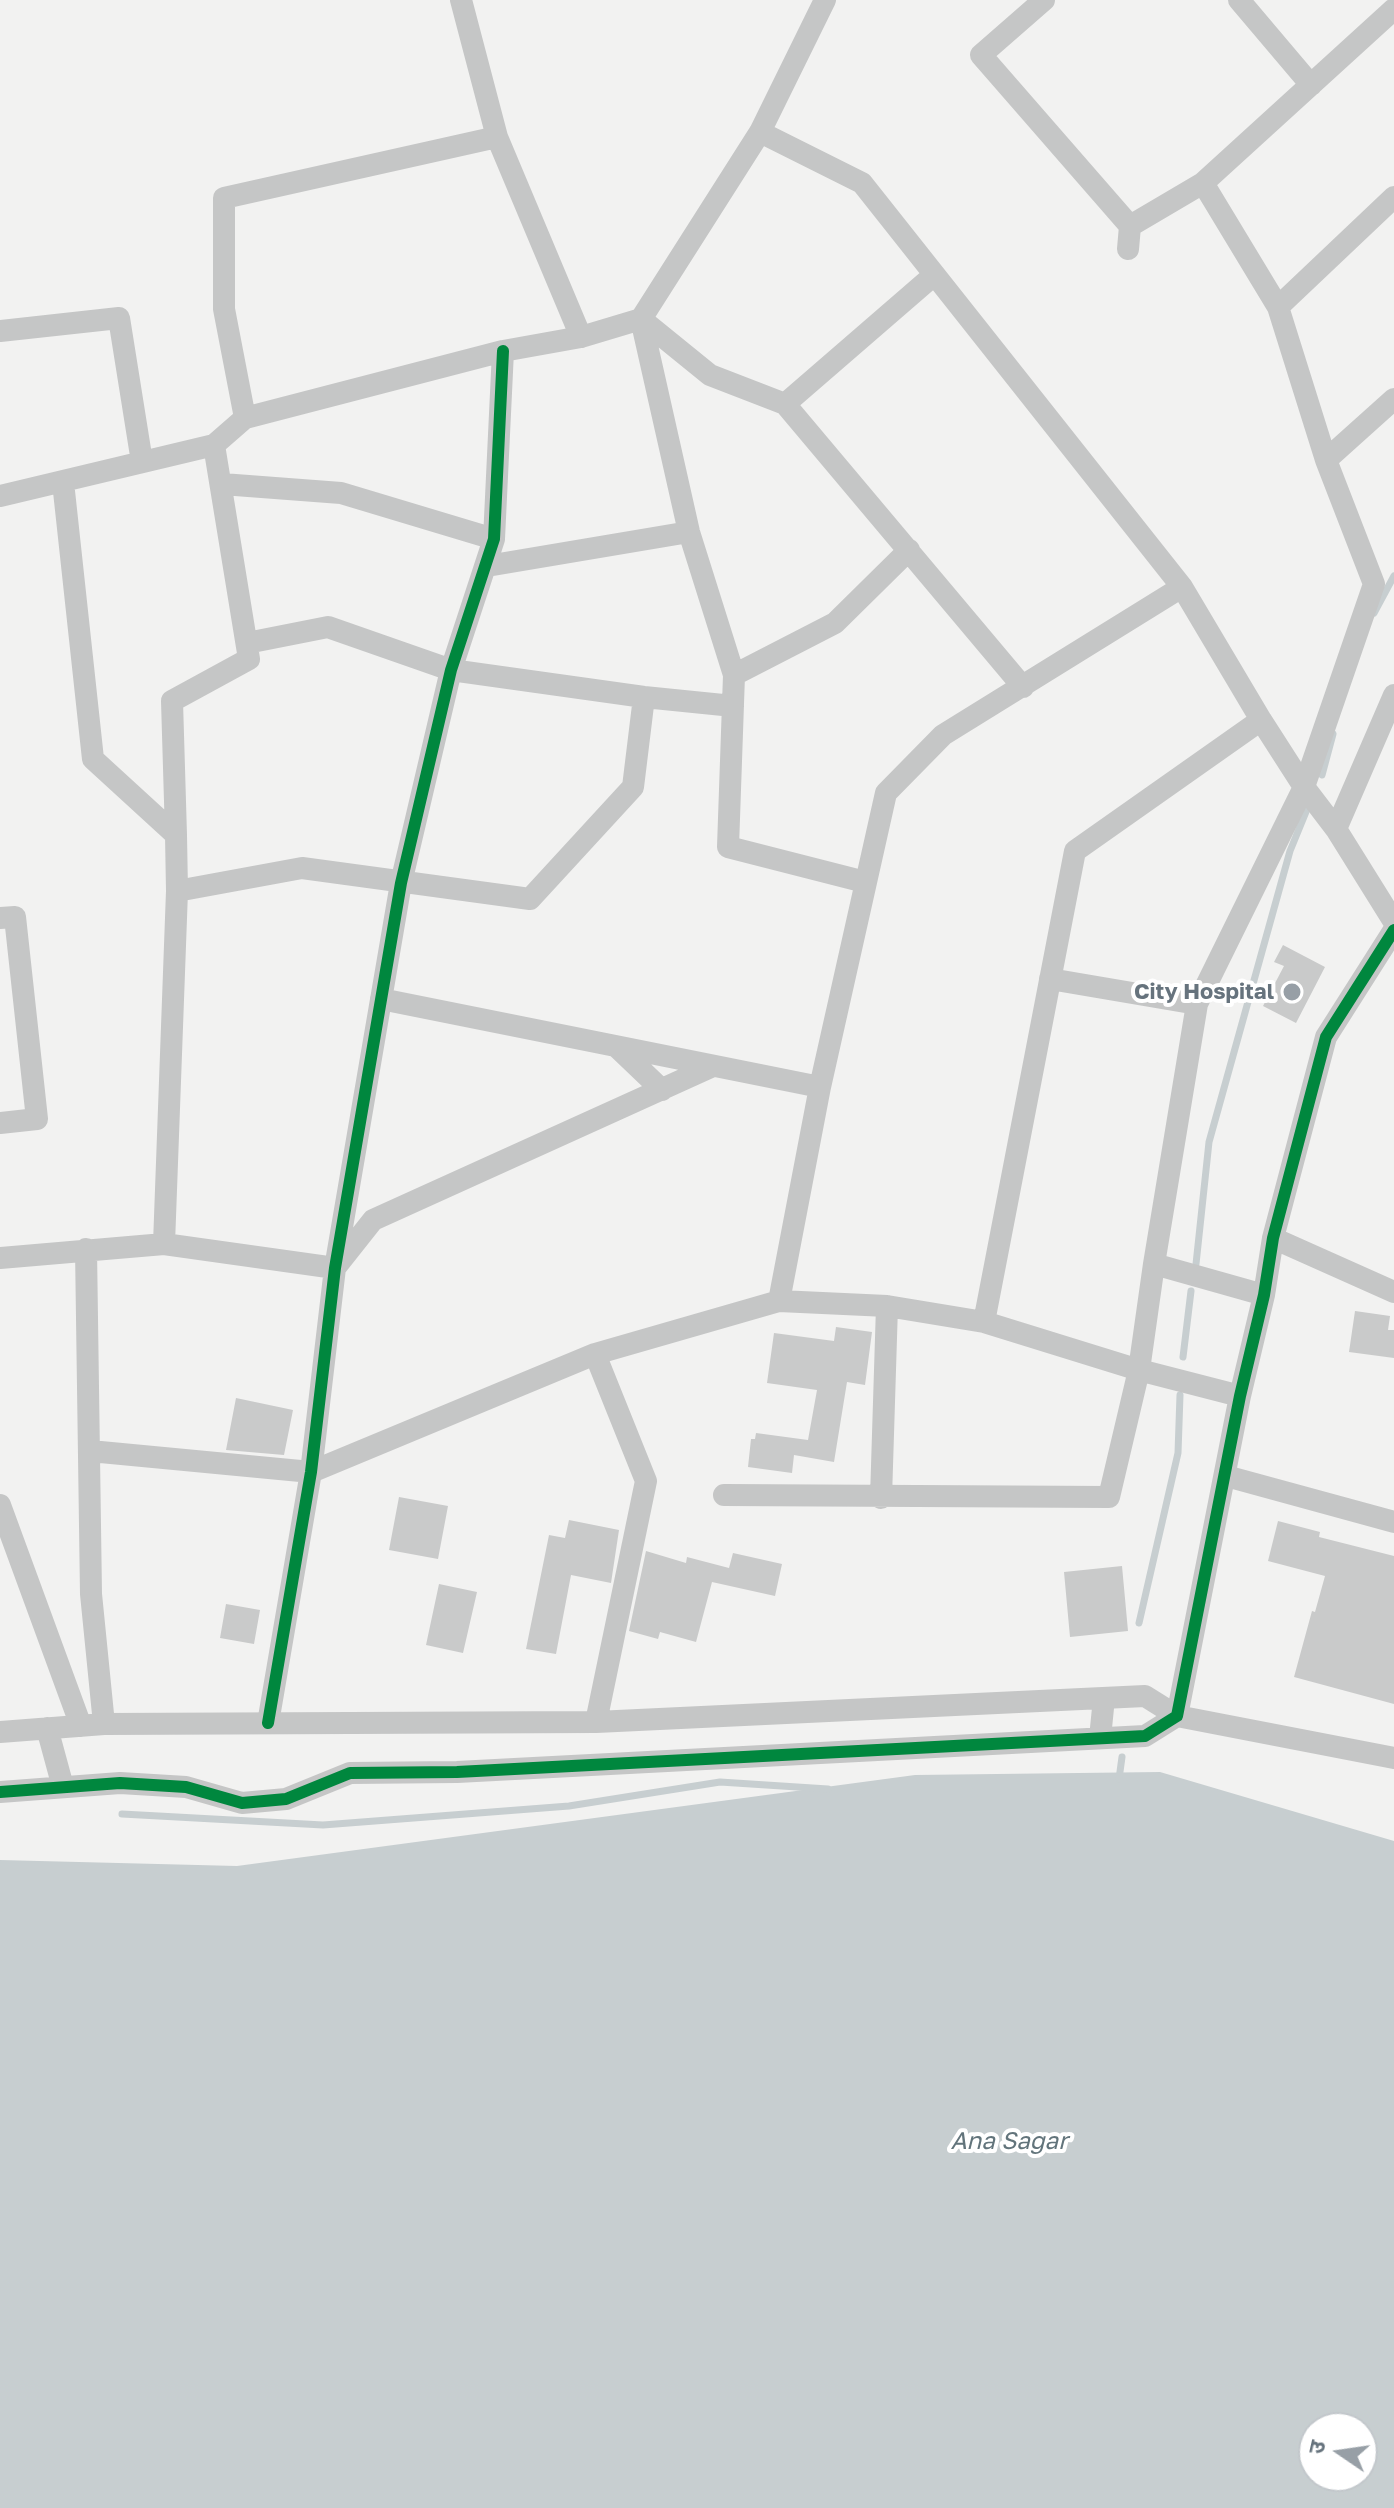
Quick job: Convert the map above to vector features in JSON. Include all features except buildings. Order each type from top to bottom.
[{"type":"street","points":[[461,0],[497,137],[581,337]]},
{"type":"street","points":[[0,496],[214,445],[245,418],[503,351],[581,337],[641,319],[760,132],[825,0]]},
{"type":"street","points":[[1044,0],[981,55],[1129,238],[1203,183],[1311,85],[1393,4]]},
{"type":"street","points":[[1239,0],[1311,85]]},
{"type":"street","points":[[760,132],[862,183],[1182,587],[1261,720],[1304,787],[1336,829],[1394,922]]},
{"type":"street","points":[[245,418],[224,309],[224,198],[497,137]]},
{"type":"street","points":[[724,1495],[1109,1497],[1139,1370],[1197,1004],[1304,787],[1374,584],[1326,460],[1278,307],[1203,183]]},
{"type":"street","points":[[1278,307],[1394,197]]},
{"type":"street","points":[[785,404],[934,275]]},
{"type":"street","points":[[0,331],[119,318],[142,462]]},
{"type":"street","points":[[641,319],[710,375],[785,404],[1023,687]]},
{"type":"street","points":[[641,319],[689,532],[734,675],[728,847],[865,882]]},
{"type":"street","points":[[268,1723],[311,1472],[335,1268],[401,883],[451,670],[494,539],[503,351]]},
{"type":"street","points":[[1326,460],[1394,399]]},
{"type":"street","points":[[164,1244],[177,891],[172,701],[249,659],[214,445]]},
{"type":"street","points":[[63,482],[93,759],[176,835]]},
{"type":"street","points":[[222,484],[341,493],[494,539]]},
{"type":"street","points":[[487,566],[689,532]]},
{"type":"street","points":[[734,675],[835,623],[909,550]]},
{"type":"street","points":[[779,1301],[820,1087],[886,793],[943,735],[1182,587]]},
{"type":"street","points":[[247,643],[328,627],[451,670],[733,706]]},
{"type":"street","points":[[1336,829],[1394,695]]},
{"type":"street","points":[[177,891],[302,868],[530,899],[633,787],[644,697]]},
{"type":"street","points":[[984,1322],[1075,851],[1261,720]]},
{"type":"street","points":[[0,918],[15,917],[37,1119],[0,1123]]},
{"type":"street","points":[[0,1792],[120,1783],[186,1787],[242,1803],[286,1799],[350,1773],[457,1772],[1145,1736],[1177,1716],[1273,1238],[1326,1037],[1394,930]]},
{"type":"street","points":[[1050,979],[1197,1004]]},
{"type":"street","points":[[381,999],[820,1087]]},
{"type":"street","points":[[617,1047],[662,1090]]},
{"type":"street","points":[[335,1268],[373,1220],[713,1066]]},
{"type":"street","points":[[1273,1238],[1394,1292]]},
{"type":"street","points":[[0,1258],[164,1244],[335,1268]]},
{"type":"street","points":[[86,1249],[91,1594],[104,1724]]},
{"type":"street","points":[[1154,1264],[1264,1295]]},
{"type":"street","points":[[90,1451],[311,1472],[595,1354],[779,1301],[887,1306],[984,1322],[1139,1370],[1240,1396]]},
{"type":"street","points":[[881,1498],[887,1306]]},
{"type":"street","points":[[595,1354],[646,1481],[596,1722]]},
{"type":"street","points":[[1226,1476],[1394,1522]]},
{"type":"street","points":[[0,1505],[81,1726]]},
{"type":"street","points":[[0,1732],[104,1724],[596,1722],[1145,1696],[1177,1716],[1394,1758]]},
{"type":"street","points":[[1100,1738],[1104,1698]]},
{"type":"street","points":[[47,1728],[63,1787]]},
{"type":"water","name":"Ana Sagar","points":[[1160,1772],[1394,1841],[1394,2508],[0,2508],[0,1860],[237,1866],[915,1775]]},
{"type":"waterway","points":[[1374,613],[1394,576]]},
{"type":"waterway","points":[[1322,775],[1333,734]]},
{"type":"waterway","points":[[1196,1264],[1209,1142],[1290,851],[1308,807]]},
{"type":"waterway","points":[[1183,1357],[1191,1291]]},
{"type":"waterway","points":[[1139,1623],[1178,1453],[1180,1395]]},
{"type":"waterway","points":[[1119,1779],[1122,1757]]},
{"type":"waterway","points":[[122,1814],[323,1825],[569,1806],[720,1782],[828,1789]]},
{"type":"cycle path","points":[[268,1723],[311,1472],[335,1268],[401,883],[451,670],[494,539],[503,351]]},
{"type":"cycle path","points":[[0,1792],[120,1783],[186,1787],[242,1803],[286,1799],[350,1773],[457,1772],[1145,1736],[1177,1716],[1273,1238],[1326,1037],[1394,930]]},
{"type":"place","name":"City Hospital","points":[[1292,992]]}]
